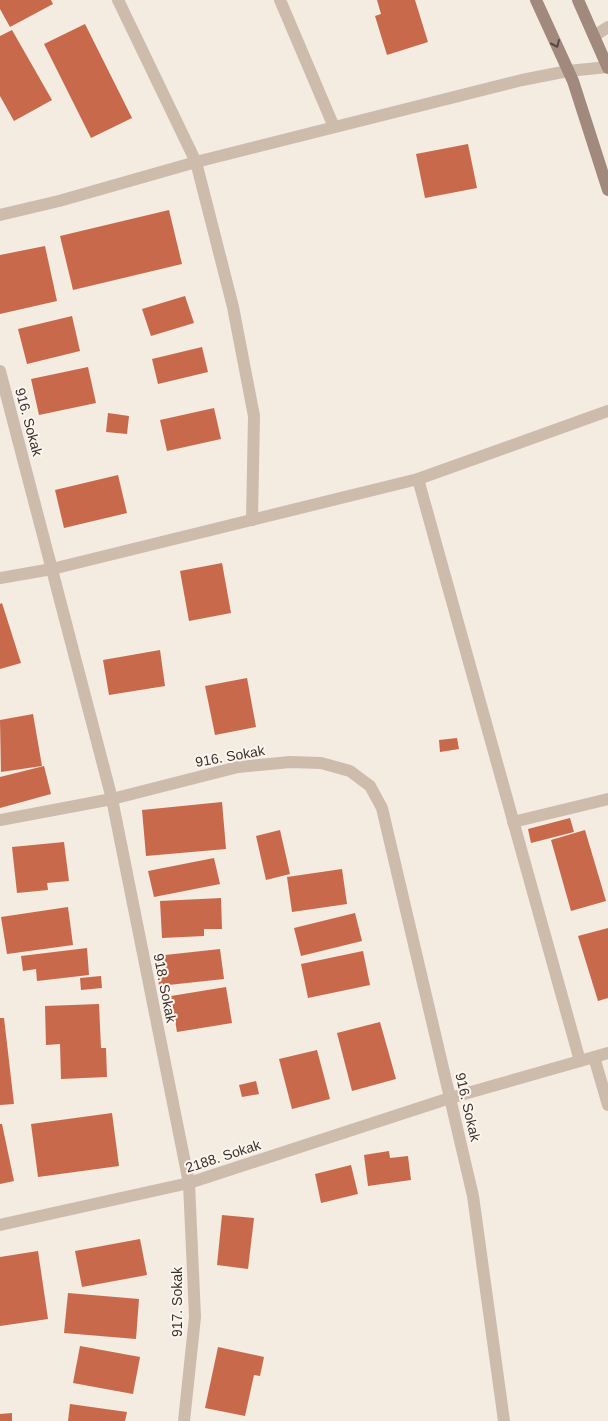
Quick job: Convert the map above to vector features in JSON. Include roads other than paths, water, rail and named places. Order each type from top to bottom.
[{"type":"main road","points":[[536,0],[568,71],[608,190]]},
{"type":"main road","points":[[578,0],[608,67]]},
{"type":"street","points":[[118,0],[196,162],[233,307],[254,416],[252,520]]},
{"type":"street","points":[[280,0],[334,127]]},
{"type":"street","points":[[594,36],[608,27]]},
{"type":"street","points":[[0,215],[59,201],[196,162],[522,80],[568,71],[608,67]]},
{"type":"street","name":"916. Sokak","points":[[0,371],[112,799],[238,767],[290,762],[321,763],[350,771],[370,786],[382,808],[473,1196],[504,1421]]},
{"type":"street","points":[[0,578],[52,569],[418,479],[608,411]]},
{"type":"street","points":[[418,479],[580,1061]]},
{"type":"street","points":[[0,820],[112,799]]},
{"type":"street","name":"918. Sokak","points":[[112,799],[189,1183]]},
{"type":"street","points":[[513,822],[608,799]]},
{"type":"street","name":"2188. Sokak","points":[[0,1225],[189,1183],[450,1098],[608,1053]]},
{"type":"street","points":[[594,1057],[608,1105]]},
{"type":"street","name":"917. Sokak","points":[[184,1421],[195,1317],[189,1183]]}]
